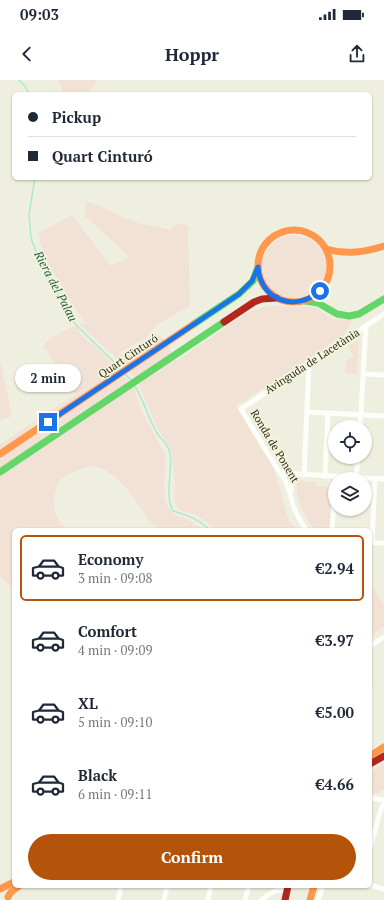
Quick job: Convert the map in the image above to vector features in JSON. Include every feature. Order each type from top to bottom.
[{"type":"main road","points":[[0,472],[254,302],[268,298],[297,302],[312,298],[320,291],[327,280],[330,266],[326,250],[319,241],[308,233],[298,231],[285,232],[272,238],[265,245],[259,257],[259,276],[268,292],[276,298]]},
{"type":"main road","points":[[326,250],[339,254],[347,254],[384,246]]},
{"type":"main road","name":"Quart Cinturó","points":[[0,454],[80,402],[239,294],[252,281],[258,267]]},
{"type":"main road","points":[[305,300],[318,303],[337,314],[349,316],[359,314],[384,299]]},
{"type":"main road","points":[[372,755],[384,747]]},
{"type":"main road","points":[[372,763],[384,756]]},
{"type":"main road","points":[[0,889],[12,883]]},
{"type":"main road","points":[[8,898],[11,892],[16,888]]},
{"type":"main road","points":[[285,900],[287,888]]},
{"type":"main road","points":[[310,900],[313,888]]},
{"type":"main road","points":[[0,889],[5,892],[8,898]]},
{"type":"street","name":"Avinguda de Lacetània","points":[[241,409],[384,314]]},
{"type":"street","points":[[361,420],[366,326]]},
{"type":"street","points":[[304,475],[309,363]]},
{"type":"street","points":[[364,374],[384,375]]},
{"type":"street","name":"Ronda de Ponent","points":[[241,409],[281,473],[299,518],[305,528]]},
{"type":"street","points":[[307,412],[384,416]]},
{"type":"street","points":[[325,476],[328,413]]},
{"type":"street","points":[[281,473],[328,477]]},
{"type":"street","name":"Ronda de Ponent","points":[[290,494],[292,474]]},
{"type":"street","points":[[372,478],[384,479]]},
{"type":"street","points":[[372,528],[375,478]]},
{"type":"street","points":[[332,528],[333,516]]},
{"type":"street","points":[[372,543],[384,543]]},
{"type":"street","points":[[372,645],[384,637]]},
{"type":"street","points":[[372,798],[384,800]]},
{"type":"street","points":[[372,841],[381,809],[384,804]]},
{"type":"street","points":[[372,886],[384,889]]},
{"type":"street","points":[[118,900],[121,888]]},
{"type":"street","points":[[164,900],[167,888]]},
{"type":"street","points":[[208,900],[211,888]]},
{"type":"street","points":[[245,900],[248,888]]},
{"type":"street","points":[[261,900],[275,890],[287,888]]},
{"type":"street","points":[[318,900],[322,888]]},
{"type":"shaded area","points":[[58,80],[98,80],[89,92],[62,92]]},
{"type":"shaded area","points":[[86,201],[107,209],[121,217],[139,223],[171,230],[174,225],[183,223],[188,227],[190,306],[156,325],[147,337],[119,353],[119,355],[148,338],[158,335],[163,338],[177,361],[246,313],[262,307],[307,306],[317,308],[334,319],[353,319],[344,335],[236,406],[274,468],[288,519],[295,528],[215,528],[196,515],[177,508],[174,502],[175,484],[171,452],[166,441],[158,430],[141,389],[129,370],[79,324],[84,322],[89,326],[73,306],[44,256],[38,233],[72,215],[111,266],[128,257],[85,216]]},
{"type":"shaded area","points":[[294,235],[312,241],[320,249],[326,267],[320,285],[312,293],[294,299],[276,293],[268,285],[262,267],[268,249],[276,241]]},
{"type":"shaded area","points":[[75,326],[81,334],[113,364],[134,387],[141,410],[165,454],[165,500],[171,512],[187,519],[201,528],[156,528],[125,487],[110,473],[97,467],[82,468],[67,475],[56,487],[54,499],[55,511],[60,522],[65,528],[12,528],[12,587],[0,576],[0,444],[76,394],[63,384],[50,356],[43,347],[48,340]]},
{"type":"shaded area","points":[[359,340],[357,374],[345,373],[346,361],[354,356],[348,346]]},
{"type":"shaded area","points":[[0,359],[12,416],[0,421]]},
{"type":"shaded area","points":[[297,481],[316,482],[316,486],[328,487],[328,516],[331,516],[330,528],[313,528],[304,514],[297,494]]},
{"type":"shaded area","points":[[372,587],[384,605],[384,627],[372,634]]},
{"type":"shaded area","points":[[384,763],[384,789],[378,793],[372,793],[372,771]]},
{"type":"waterway","name":"Riera del Palau","points":[[19,80],[28,92]]},
{"type":"waterway","name":"Riera del Palau","points":[[35,180],[29,214],[31,238],[40,262],[75,324],[120,368]]},
{"type":"waterway","name":"Riera del Palau","points":[[125,374],[131,380]]},
{"type":"waterway","name":"Riera del Palau","points":[[135,386],[155,430],[169,449],[171,461],[169,497],[173,511],[193,518],[207,528]]},
{"type":"traffic: fast","points":[[194,324],[239,294],[253,281],[258,267]]},
{"type":"traffic: fast","points":[[305,301],[318,303],[337,314],[349,316],[359,314],[384,299]]},
{"type":"traffic: fast","points":[[0,472],[224,322]]},
{"type":"traffic: slow","points":[[294,230],[314,236],[324,246],[330,266],[324,286],[314,296],[294,302],[274,296],[264,286],[258,266],[264,246],[274,236],[294,230]]},
{"type":"traffic: slow","points":[[326,249],[341,252],[355,252],[384,246]]},
{"type":"traffic: slow","points":[[0,454],[194,324]]},
{"type":"traffic: slow","points":[[372,755],[384,747]]},
{"type":"traffic: slow","points":[[0,889],[12,883]]},
{"type":"traffic: slow","points":[[8,897],[16,888]]},
{"type":"traffic: slow","points":[[310,900],[313,888]]},
{"type":"traffic: jam","points":[[224,322],[254,302],[262,299],[276,298]]},
{"type":"traffic: jam","points":[[372,763],[384,756]]},
{"type":"traffic: jam","points":[[285,900],[288,888]]},
{"type":"route","points":[[48,422],[80,402],[239,294],[252,281],[258,267],[260,279],[268,292],[286,302],[297,302],[312,298],[320,291]]}]
